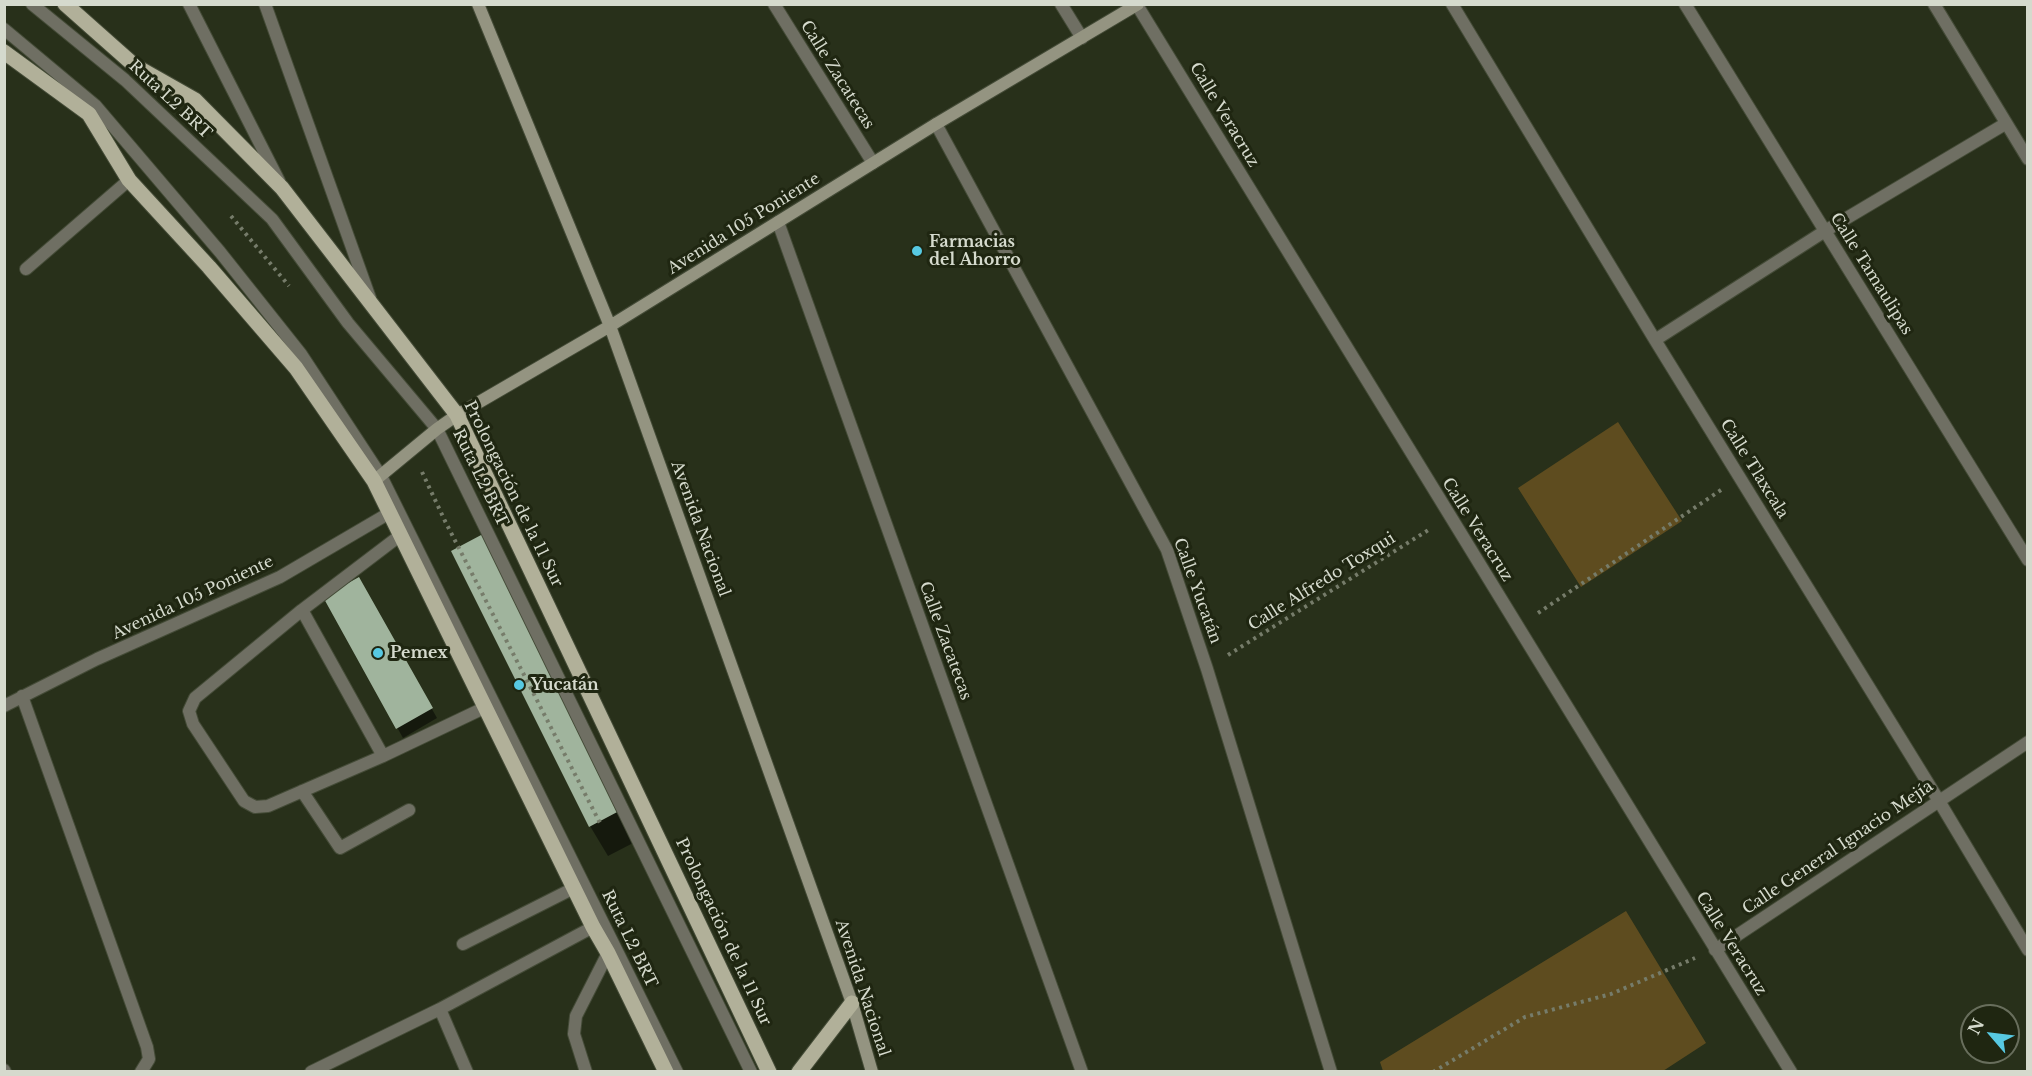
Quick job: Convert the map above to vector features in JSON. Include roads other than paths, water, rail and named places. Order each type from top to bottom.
[{"type":"main road","name":"Prolongación de la 11 Sur","points":[[65,4],[135,66],[195,100],[282,188],[457,415],[769,1071]]},
{"type":"main road","name":"Avenida Nacional","points":[[478,4],[610,326],[852,1003],[872,1071]]},
{"type":"main road","name":"Avenida 105 Poniente","points":[[378,478],[457,415],[610,326],[936,124],[1138,5]]},
{"type":"main road","points":[[4,52],[89,114],[129,180],[209,267],[296,368],[378,478],[391,512],[593,927],[666,1071]]},
{"type":"main road","points":[[799,1071],[852,1003]]},
{"type":"street","name":"Ruta L2 BRT","points":[[32,4],[125,80],[272,219],[348,323],[437,429],[751,1071]]},
{"type":"street","points":[[189,4],[282,188]]},
{"type":"street","points":[[265,4],[372,304]]},
{"type":"street","name":"Calle Zacatecas","points":[[774,4],[873,163]]},
{"type":"street","points":[[1061,4],[1083,38]]},
{"type":"street","name":"Calle Tlaxcala","points":[[1452,4],[2028,950]]},
{"type":"street","name":"Calle Tamaulipas","points":[[1685,4],[2028,560]]},
{"type":"street","points":[[1934,4],[2028,159]]},
{"type":"street","name":"Calle Veracruz","points":[[1138,5],[1791,1071]]},
{"type":"street","name":"Ruta L2 BRT","points":[[4,29],[95,105],[220,252],[301,354],[378,478],[676,1071]]},
{"type":"street","name":"Calle Yucatán","points":[[936,124],[1167,550],[1207,669],[1331,1071]]},
{"type":"street","points":[[1655,340],[1825,231],[2005,124]]},
{"type":"street","points":[[26,269],[129,180]]},
{"type":"street","name":"Calle Zacatecas","points":[[778,222],[1082,1071]]},
{"type":"street","name":"Avenida 105 Poniente","points":[[4,706],[97,659],[280,577],[391,512]]},
{"type":"street","points":[[402,534],[302,610],[195,698],[189,711],[193,724],[244,801],[255,807],[268,806],[383,756],[486,706]]},
{"type":"street","points":[[302,610],[383,756]]},
{"type":"street","points":[[22,696],[147,1047],[149,1059],[141,1071]]},
{"type":"street","name":"Calle General Ignacio Mejía","points":[[1715,950],[2028,742]]},
{"type":"street","points":[[302,791],[340,848],[409,810]]},
{"type":"street","points":[[463,944],[574,888]]},
{"type":"street","points":[[311,1071],[440,1009],[593,927]]},
{"type":"street","points":[[586,1071],[574,1034],[576,1016],[608,953]]},
{"type":"street","points":[[440,1009],[467,1071]]},
{"type":"place","name":"Farmacias del Ahorro","points":[[917,251]]},
{"type":"place","name":"Pemex","points":[[378,653]]},
{"type":"place","name":"Yucatán","points":[[519,685]]}]
